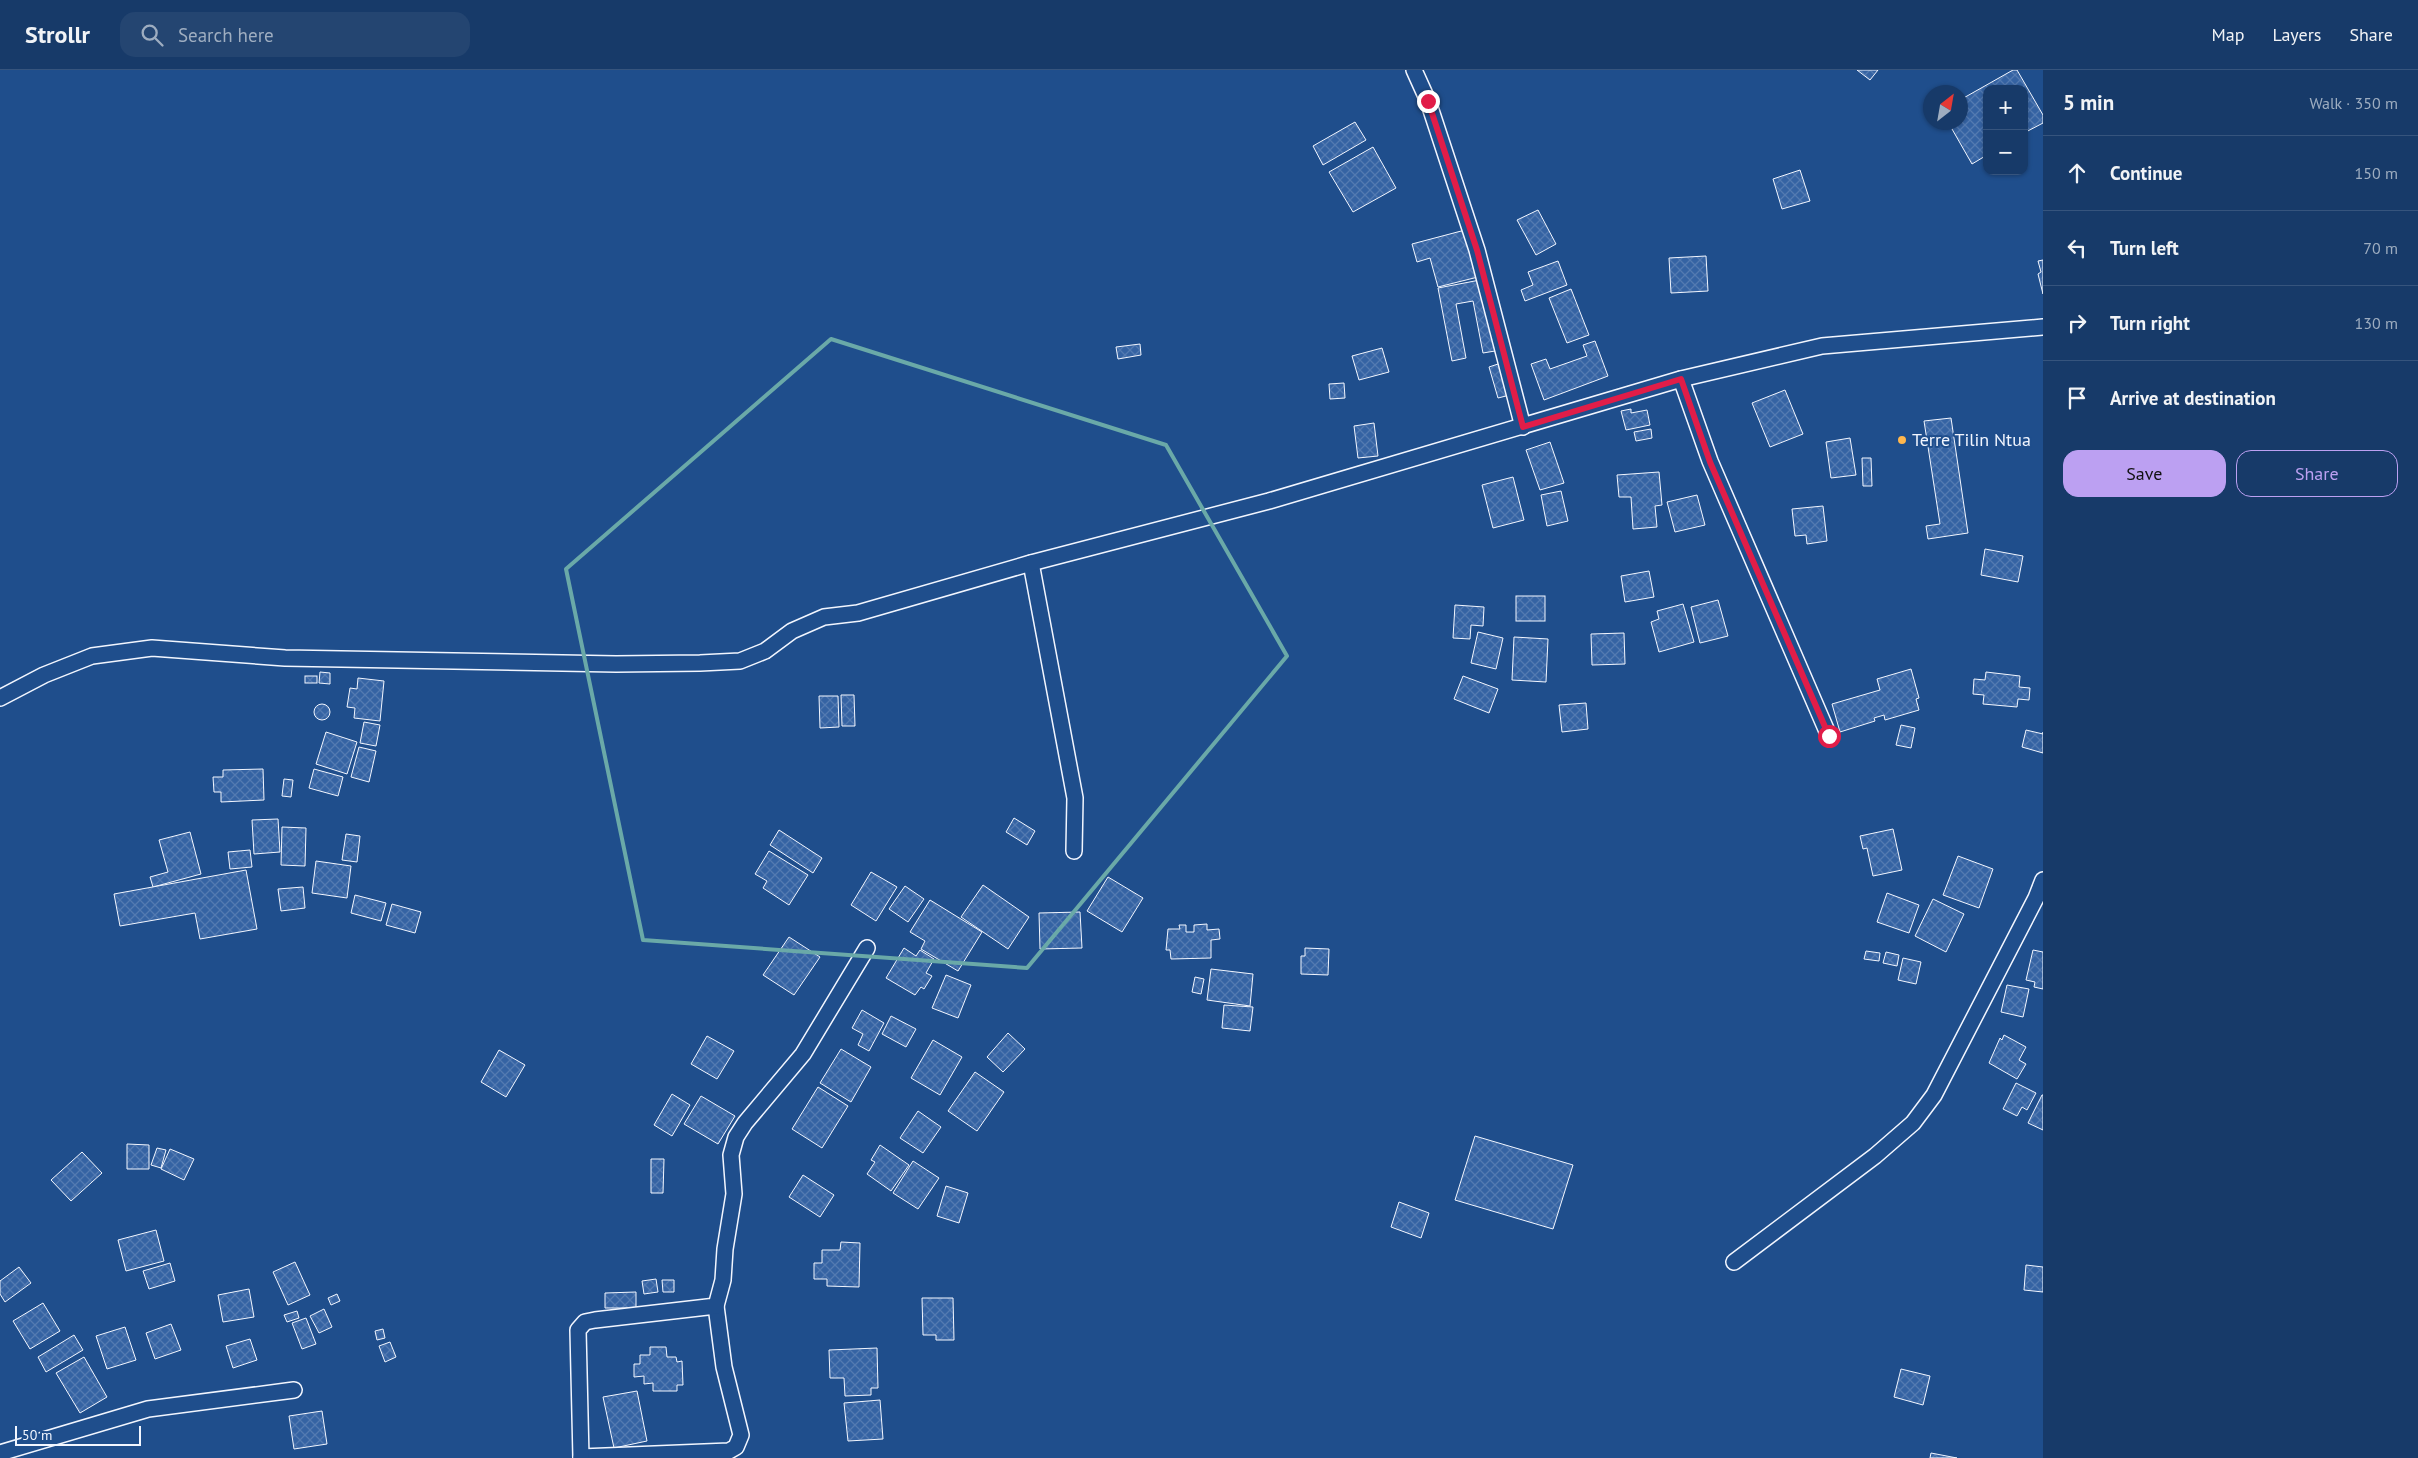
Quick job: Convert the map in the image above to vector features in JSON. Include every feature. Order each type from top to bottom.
[{"type":"street","points":[[1414,70],[1428,101],[1477,250],[1523,427]]},
{"type":"street","points":[[0,698],[44,675],[92,656],[152,648],[284,658],[616,664],[740,661],[765,651],[792,631],[824,617],[858,613],[1031,563],[1269,501],[1681,379],[1822,346],[2043,326]]},
{"type":"street","points":[[1681,379],[1710,462],[1829,736]]},
{"type":"street","points":[[1031,563],[1075,798],[1074,851]]},
{"type":"street","points":[[1734,1262],[1875,1156],[1913,1123],[1934,1095],[2036,898],[2043,880]]},
{"type":"street","points":[[716,1306],[585,1322],[578,1330],[581,1458],[729,1451],[736,1447],[741,1435],[724,1367],[716,1306],[723,1280],[725,1249],[734,1194],[731,1154],[736,1137],[745,1123],[803,1054],[867,948]]},
{"type":"street","points":[[0,1453],[148,1409],[294,1390]]},
{"type":"highlighted area","points":[[831,339],[1166,445],[1287,656],[1027,968],[643,940],[566,569]]},
{"type":"building","points":[[1857,70],[1878,70],[1870,80]]},
{"type":"building","points":[[2013,70],[2017,70],[2026,85],[1986,85]]},
{"type":"building","points":[[1983,87],[1983,157],[1972,164],[1953,130],[1968,130],[1968,95]]},
{"type":"building","points":[[2028,89],[2043,115],[2043,123],[2028,131]]},
{"type":"building","points":[[1355,122],[1366,140],[1323,165],[1313,146]]},
{"type":"building","points":[[1373,147],[1396,188],[1353,212],[1329,172]]},
{"type":"building","points":[[1800,170],[1810,201],[1782,209],[1773,179]]},
{"type":"building","points":[[1538,210],[1556,244],[1536,255],[1517,220]]},
{"type":"building","points":[[1465,230],[1478,277],[1438,287],[1430,258],[1417,262],[1412,244]]},
{"type":"building","points":[[1706,256],[1708,291],[1671,293],[1669,258]]},
{"type":"building","points":[[2043,260],[2043,294],[2038,274],[2041,272],[2038,261]]},
{"type":"building","points":[[1558,261],[1567,285],[1525,301],[1521,290],[1533,285],[1528,272]]},
{"type":"building","points":[[1480,280],[1495,351],[1483,353],[1473,301],[1456,304],[1466,358],[1452,361],[1438,288]]},
{"type":"building","points":[[1571,289],[1589,335],[1567,343],[1549,298]]},
{"type":"building","points":[[1595,341],[1608,376],[1544,400],[1531,364],[1546,359],[1550,369],[1587,356],[1583,345]]},
{"type":"building","points":[[1140,344],[1141,355],[1118,359],[1116,347]]},
{"type":"building","points":[[1382,348],[1389,372],[1359,380],[1352,356]]},
{"type":"building","points":[[1501,363],[1510,395],[1498,398],[1489,367]]},
{"type":"building","points":[[1344,383],[1345,398],[1330,399],[1329,384]]},
{"type":"building","points":[[1785,390],[1803,434],[1770,447],[1752,403]]},
{"type":"building","points":[[1631,409],[1631,413],[1647,410],[1650,425],[1626,430],[1621,411]]},
{"type":"building","points":[[1951,418],[1968,533],[1928,539],[1926,526],[1940,524],[1924,421]]},
{"type":"building","points":[[1374,423],[1378,456],[1358,458],[1354,426]]},
{"type":"building","points":[[1651,429],[1652,438],[1636,441],[1634,432]]},
{"type":"building","points":[[1850,438],[1856,475],[1831,478],[1826,442]]},
{"type":"building","points":[[1550,442],[1564,483],[1540,490],[1526,450]]},
{"type":"building","points":[[1862,458],[1871,458],[1872,486],[1863,486]]},
{"type":"building","points":[[1659,472],[1662,505],[1655,506],[1657,527],[1633,529],[1631,497],[1619,497],[1617,475]]},
{"type":"building","points":[[1513,477],[1524,520],[1493,528],[1482,485]]},
{"type":"building","points":[[1561,491],[1568,521],[1547,526],[1541,495]]},
{"type":"building","points":[[1697,495],[1705,525],[1675,532],[1667,502]]},
{"type":"building","points":[[1823,506],[1827,541],[1807,544],[1806,535],[1795,536],[1792,509]]},
{"type":"building","points":[[1985,549],[2023,556],[2018,582],[1981,575]]},
{"type":"building","points":[[1649,571],[1654,597],[1625,602],[1621,576]]},
{"type":"building","points":[[1516,596],[1545,596],[1545,621],[1516,621]]},
{"type":"building","points":[[1718,600],[1728,636],[1700,643],[1691,607]]},
{"type":"building","points":[[1683,604],[1694,642],[1659,652],[1651,622],[1659,619],[1657,611]]},
{"type":"building","points":[[1455,605],[1484,607],[1483,626],[1471,625],[1470,639],[1453,638]]},
{"type":"building","points":[[1478,632],[1503,638],[1496,669],[1471,663]]},
{"type":"building","points":[[1624,633],[1625,664],[1592,665],[1591,634]]},
{"type":"building","points":[[1514,637],[1548,639],[1546,682],[1512,680]]},
{"type":"building","points":[[1911,669],[1919,698],[1916,699],[1919,710],[1885,720],[1884,715],[1874,718],[1875,721],[1840,732],[1832,704],[1880,690],[1877,679]]},
{"type":"building","points":[[320,672],[330,673],[330,684],[319,683]]},
{"type":"building","points":[[1986,672],[2020,676],[2019,687],[2030,688],[2029,700],[2018,699],[2017,707],[1983,704],[1984,695],[1973,694],[1974,679],[1985,680]]},
{"type":"building","points":[[305,676],[317,676],[317,683],[305,683]]},
{"type":"building","points":[[1463,676],[1498,689],[1489,713],[1454,699]]},
{"type":"building","points":[[358,678],[384,681],[380,721],[354,718],[355,708],[347,707],[350,688],[357,689]]},
{"type":"building","points":[[841,695],[854,695],[855,726],[842,726]]},
{"type":"building","points":[[819,696],[838,696],[839,727],[820,728]]},
{"type":"building","points":[[1586,703],[1588,729],[1562,732],[1559,705]]},
{"type":"building","points":[[319,704],[325,704],[330,709],[328,718],[319,720],[314,715],[314,709]]},
{"type":"building","points":[[364,722],[380,725],[376,746],[360,743]]},
{"type":"building","points":[[1901,725],[1915,728],[1911,748],[1896,745]]},
{"type":"building","points":[[2026,730],[2043,734],[2043,753],[2022,747]]},
{"type":"building","points":[[326,732],[357,742],[347,774],[316,764]]},
{"type":"building","points":[[359,747],[376,751],[369,782],[351,777]]},
{"type":"building","points":[[263,769],[264,800],[221,802],[221,792],[214,792],[213,777],[223,777],[223,770]]},
{"type":"building","points":[[314,769],[343,777],[338,796],[309,788]]},
{"type":"building","points":[[284,779],[293,780],[291,797],[282,796]]},
{"type":"building","points":[[1014,818],[1035,831],[1027,845],[1006,832]]},
{"type":"building","points":[[278,819],[280,852],[254,854],[252,820]]},
{"type":"building","points":[[282,827],[306,828],[305,866],[281,865]]},
{"type":"building","points":[[1893,829],[1902,870],[1873,876],[1867,848],[1863,849],[1860,836]]},
{"type":"building","points":[[779,830],[822,858],[813,873],[770,845]]},
{"type":"building","points":[[190,832],[201,874],[153,887],[150,877],[168,872],[159,840]]},
{"type":"building","points":[[346,834],[360,836],[357,862],[342,860]]},
{"type":"building","points":[[250,850],[252,867],[230,869],[228,852]]},
{"type":"building","points":[[769,851],[808,875],[789,905],[763,888],[767,881],[755,874]]},
{"type":"building","points":[[1958,856],[1993,869],[1979,908],[1943,895]]},
{"type":"building","points":[[316,861],[351,866],[347,898],[312,893]]},
{"type":"building","points":[[246,870],[257,929],[200,939],[195,913],[120,926],[114,894]]},
{"type":"building","points":[[871,872],[897,887],[876,921],[851,905]]},
{"type":"building","points":[[1108,877],[1143,898],[1122,932],[1087,911]]},
{"type":"building","points":[[983,885],[1029,917],[1008,949],[961,917]]},
{"type":"building","points":[[905,886],[924,899],[908,922],[889,909]]},
{"type":"building","points":[[303,887],[305,908],[281,911],[278,889]]},
{"type":"building","points":[[1887,893],[1919,905],[1909,933],[1877,922]]},
{"type":"building","points":[[355,895],[386,903],[381,921],[351,913]]},
{"type":"building","points":[[1933,899],[1964,914],[1946,952],[1915,936]]},
{"type":"building","points":[[930,900],[982,932],[958,971],[921,949],[925,941],[910,932]]},
{"type":"building","points":[[392,904],[421,912],[415,933],[386,925]]},
{"type":"building","points":[[1080,912],[1082,948],[1040,949],[1039,913]]},
{"type":"building","points":[[1207,924],[1207,930],[1219,929],[1220,939],[1211,940],[1211,958],[1171,959],[1170,950],[1166,950],[1168,929],[1180,929],[1179,925],[1186,925],[1186,932],[1194,932],[1194,925]]},
{"type":"building","points":[[789,937],[820,957],[794,995],[763,975]]},
{"type":"building","points":[[904,948],[916,956],[920,950],[934,959],[926,973],[932,976],[924,989],[921,987],[915,995],[886,978]]},
{"type":"building","points":[[1305,948],[1329,949],[1328,975],[1301,974],[1301,956],[1305,956]]},
{"type":"building","points":[[2033,950],[2043,952],[2043,989],[2034,987],[2035,982],[2026,980]]},
{"type":"building","points":[[1866,951],[1880,953],[1879,961],[1864,959]]},
{"type":"building","points":[[1886,952],[1899,955],[1897,966],[1883,963]]},
{"type":"building","points":[[1903,958],[1921,962],[1916,984],[1898,980]]},
{"type":"building","points":[[1211,969],[1253,974],[1250,1006],[1207,1000]]},
{"type":"building","points":[[946,975],[971,985],[958,1018],[932,1008]]},
{"type":"building","points":[[1195,977],[1204,979],[1201,994],[1192,992]]},
{"type":"building","points":[[2007,985],[2029,989],[2023,1017],[2001,1012]]},
{"type":"building","points":[[1224,1005],[1253,1007],[1250,1031],[1222,1028]]},
{"type":"building","points":[[862,1010],[884,1023],[869,1051],[858,1045],[863,1034],[852,1028]]},
{"type":"building","points":[[891,1016],[916,1029],[906,1047],[882,1034]]},
{"type":"building","points":[[1008,1033],[1025,1049],[1003,1072],[987,1057]]},
{"type":"building","points":[[2004,1035],[2026,1047],[2019,1060],[2026,1064],[2017,1079],[1989,1063],[2000,1038],[2002,1040]]},
{"type":"building","points":[[707,1036],[734,1051],[717,1079],[691,1064]]},
{"type":"building","points":[[933,1040],[962,1057],[940,1095],[911,1078]]},
{"type":"building","points":[[841,1049],[871,1067],[851,1102],[820,1083]]},
{"type":"building","points":[[499,1050],[525,1065],[506,1097],[481,1082]]},
{"type":"building","points":[[975,1072],[1004,1092],[977,1131],[948,1111]]},
{"type":"building","points":[[2016,1083],[2036,1093],[2027,1110],[2022,1107],[2017,1116],[2003,1109]]},
{"type":"building","points":[[818,1087],[848,1106],[822,1148],[792,1129]]},
{"type":"building","points":[[672,1094],[690,1105],[672,1136],[654,1125]]},
{"type":"building","points":[[2043,1095],[2043,1130],[2028,1123]]},
{"type":"building","points":[[701,1096],[735,1116],[718,1144],[684,1124]]},
{"type":"building","points":[[918,1111],[941,1127],[923,1153],[900,1138]]},
{"type":"building","points":[[1475,1136],[1573,1165],[1553,1229],[1455,1200]]},
{"type":"building","points":[[127,1144],[149,1145],[149,1169],[127,1169]]},
{"type":"building","points":[[880,1145],[909,1165],[891,1191],[867,1174],[875,1162],[871,1160]]},
{"type":"building","points":[[157,1148],[166,1150],[161,1168],[151,1165]]},
{"type":"building","points":[[170,1149],[194,1159],[184,1180],[161,1169]]},
{"type":"building","points":[[82,1152],[102,1173],[71,1201],[51,1180]]},
{"type":"building","points":[[651,1159],[664,1159],[663,1193],[651,1193]]},
{"type":"building","points":[[913,1161],[939,1178],[918,1209],[893,1193]]},
{"type":"building","points":[[803,1175],[834,1195],[820,1217],[789,1197]]},
{"type":"building","points":[[946,1186],[968,1193],[959,1223],[937,1216]]},
{"type":"building","points":[[1399,1202],[1429,1213],[1421,1238],[1391,1227]]},
{"type":"building","points":[[156,1230],[164,1261],[126,1271],[118,1240]]},
{"type":"building","points":[[841,1242],[860,1243],[859,1287],[827,1286],[827,1279],[814,1279],[814,1263],[822,1263],[822,1250],[840,1250]]},
{"type":"building","points":[[295,1262],[310,1295],[288,1305],[273,1272]]},
{"type":"building","points":[[170,1263],[175,1281],[149,1289],[143,1271]]},
{"type":"building","points":[[2026,1265],[2043,1267],[2043,1292],[2024,1290]]},
{"type":"building","points":[[19,1267],[31,1283],[5,1302],[0,1294],[0,1281]]},
{"type":"building","points":[[656,1279],[658,1292],[644,1294],[642,1281]]},
{"type":"building","points":[[662,1280],[674,1280],[674,1292],[663,1292]]},
{"type":"building","points":[[249,1289],[254,1317],[223,1322],[218,1295]]},
{"type":"building","points":[[636,1292],[636,1308],[605,1308],[605,1293]]},
{"type":"building","points":[[337,1294],[340,1301],[331,1305],[328,1298]]},
{"type":"building","points":[[922,1298],[953,1298],[954,1340],[936,1340],[936,1335],[923,1335]]},
{"type":"building","points":[[43,1303],[60,1331],[30,1349],[13,1321]]},
{"type":"building","points":[[324,1309],[332,1327],[319,1333],[310,1316]]},
{"type":"building","points":[[297,1311],[299,1318],[287,1322],[284,1315]]},
{"type":"building","points":[[306,1318],[316,1344],[302,1349],[292,1323]]},
{"type":"building","points":[[171,1324],[181,1350],[155,1359],[146,1333]]},
{"type":"building","points":[[125,1327],[136,1360],[107,1369],[96,1336]]},
{"type":"building","points":[[383,1329],[385,1338],[377,1340],[375,1331]]},
{"type":"building","points":[[74,1335],[83,1350],[46,1372],[38,1357]]},
{"type":"building","points":[[250,1339],[257,1360],[233,1368],[226,1346]]},
{"type":"building","points":[[390,1342],[396,1357],[385,1362],[379,1346]]},
{"type":"building","points":[[650,1347],[666,1347],[667,1357],[676,1357],[677,1362],[682,1361],[683,1385],[677,1385],[677,1391],[653,1391],[653,1383],[644,1384],[644,1376],[634,1377],[634,1364],[640,1364],[640,1355],[650,1355]]},
{"type":"building","points":[[877,1348],[878,1388],[871,1388],[871,1395],[845,1396],[844,1378],[830,1378],[829,1350]]},
{"type":"building","points":[[84,1357],[107,1397],[80,1413],[56,1373]]},
{"type":"building","points":[[1901,1369],[1930,1376],[1923,1405],[1894,1397]]},
{"type":"building","points":[[637,1391],[647,1441],[614,1448],[603,1397]]},
{"type":"building","points":[[880,1400],[883,1439],[848,1441],[844,1403]]},
{"type":"building","points":[[322,1411],[327,1444],[294,1449],[289,1416]]},
{"type":"building","points":[[1931,1453],[1957,1458],[1930,1458]]},
{"type":"place","name":"Terre Tilin Ntua","points":[[1902,440]]},
{"type":"route","points":[[1428,101],[1477,250],[1523,427],[1681,379],[1710,462],[1829,736]]}]
